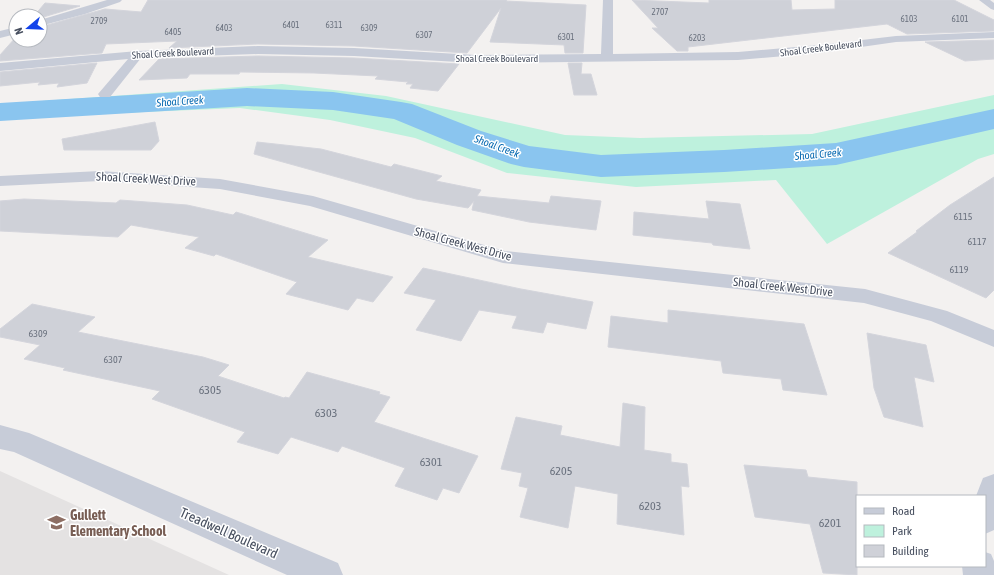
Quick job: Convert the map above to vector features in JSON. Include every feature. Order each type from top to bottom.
[{"type":"street","points":[[97,0],[116,1]]},
{"type":"street","points":[[607,58],[608,0]]},
{"type":"street","points":[[984,0],[994,7]]},
{"type":"street","points":[[48,21],[116,1]]},
{"type":"street","name":"Shoal Creek Boulevard","points":[[0,67],[138,55],[258,50],[354,52],[476,59],[752,55],[813,50],[896,39],[994,35]]},
{"type":"street","points":[[105,94],[138,55]]},
{"type":"street","name":"Shoal Creek West Drive","points":[[0,181],[100,176],[220,184],[313,201],[503,257],[865,296],[938,316],[994,339]]},
{"type":"street","name":"Treadwell Boulevard","points":[[0,437],[19,441],[326,575]]},
{"type":"street","points":[[986,515],[994,487]]},
{"type":"shaded area","name":"Gullett Elementary School","points":[[0,471],[229,575],[0,575]]},
{"type":"green space","points":[[282,84],[386,96],[565,135],[640,138],[812,134],[994,95],[994,154],[978,159],[827,244],[776,180],[636,187],[507,173],[415,138],[330,120],[240,108],[0,118],[0,104]]},
{"type":"building","points":[[148,0],[507,0],[506,1],[586,5],[583,53],[565,53],[564,45],[490,42],[501,8],[467,53],[354,46],[258,44],[169,48],[177,41],[106,44],[102,53],[0,61],[0,55],[8,46],[8,48],[48,48],[48,25],[105,9],[141,12]]},
{"type":"building","points":[[632,0],[709,3],[709,0],[791,0],[792,10],[835,9],[835,0],[954,0],[994,20],[994,31],[907,34],[887,24],[688,47],[688,51],[677,51],[652,28],[658,28]]},
{"type":"building","points":[[45,3],[80,6],[48,16],[48,8],[41,8]]},
{"type":"building","points":[[994,40],[994,59],[965,61],[925,42]]},
{"type":"building","points":[[258,56],[354,58],[459,64],[438,91],[410,88],[413,84],[406,84],[408,82],[375,79],[378,76],[314,73],[240,72],[239,74],[190,74],[187,78],[139,80],[159,59]]},
{"type":"building","points":[[97,63],[87,83],[57,87],[59,83],[38,85],[40,82],[0,86],[0,72]]},
{"type":"building","points":[[568,63],[582,63],[581,74],[591,74],[597,95],[574,95]]},
{"type":"building","points":[[155,122],[159,141],[151,150],[64,150],[62,139]]},
{"type":"building","points":[[257,142],[321,149],[391,167],[394,164],[442,176],[436,181],[481,190],[477,196],[549,203],[551,196],[601,201],[596,230],[529,222],[472,210],[474,201],[468,208],[416,199],[254,154]]},
{"type":"building","points":[[994,177],[994,290],[986,298],[888,253],[950,205]]},
{"type":"building","points":[[24,199],[116,203],[120,200],[187,205],[233,215],[236,212],[328,240],[308,257],[393,277],[373,302],[357,298],[348,310],[286,294],[297,282],[216,254],[214,256],[185,248],[199,237],[131,225],[118,237],[0,231],[0,201]]},
{"type":"building","points":[[706,201],[740,204],[750,249],[713,245],[712,243],[633,235],[634,212],[709,219]]},
{"type":"building","points":[[423,268],[521,289],[593,302],[586,329],[547,322],[543,333],[512,328],[517,316],[479,310],[461,341],[416,330],[436,300],[404,293]]},
{"type":"building","points":[[32,304],[95,317],[78,332],[203,357],[229,365],[218,376],[284,398],[289,398],[307,372],[380,392],[379,394],[390,397],[374,422],[478,456],[459,493],[443,488],[437,500],[395,486],[405,468],[342,446],[338,452],[291,437],[278,454],[237,442],[245,432],[152,399],[160,391],[63,370],[65,368],[24,359],[40,345],[0,337],[0,329]]},
{"type":"building","points":[[668,310],[804,324],[827,395],[783,390],[781,379],[723,373],[721,361],[608,347],[611,316],[668,323]]},
{"type":"building","points":[[867,333],[926,345],[934,382],[914,377],[923,427],[884,417],[874,388]]},
{"type":"building","points":[[623,403],[645,407],[644,450],[671,454],[671,462],[687,464],[689,487],[681,486],[684,535],[617,524],[618,494],[575,486],[568,528],[520,517],[528,488],[519,486],[522,473],[501,469],[516,417],[562,426],[560,435],[620,447]]},
{"type":"building","points":[[744,465],[806,470],[808,477],[857,482],[857,575],[823,573],[810,524],[755,517]]},
{"type":"waterway","name":"Shoal Creek","points":[[0,112],[247,97],[333,101],[401,111],[469,138],[524,156],[601,166],[724,161],[836,154],[994,119]]},
{"type":"place","name":"Gullett Elementary School","points":[[57,523]]}]
